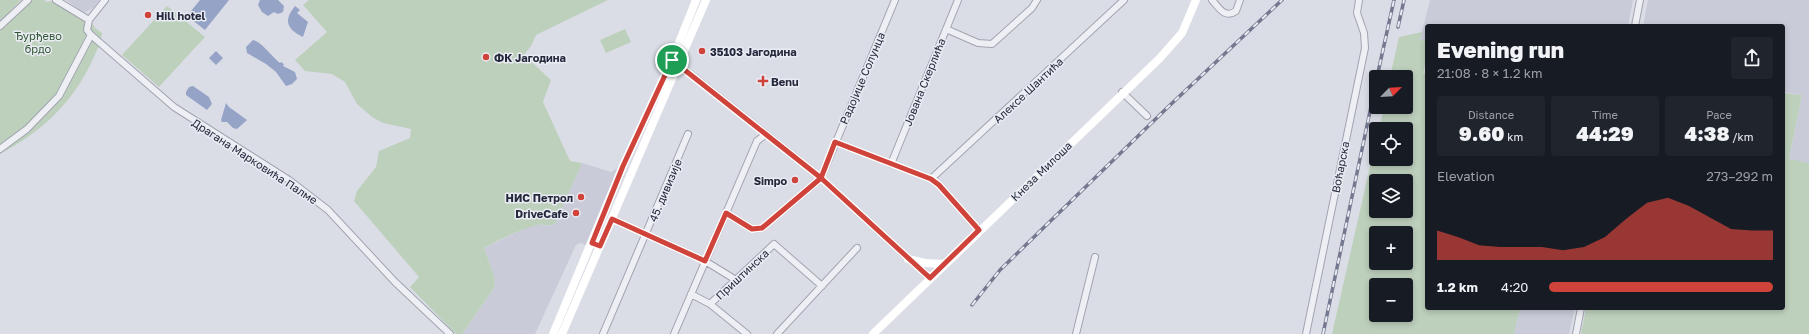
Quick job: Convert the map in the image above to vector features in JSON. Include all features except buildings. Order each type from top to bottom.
[{"type":"street","points":[[0,26],[28,0]]},
{"type":"street","points":[[56,0],[88,20]]},
{"type":"street","points":[[0,149],[27,129],[59,96],[91,35],[87,30],[88,20],[105,0]]},
{"type":"street","name":"Радојице Солунца","points":[[821,178],[895,0]]},
{"type":"street","name":"Јована Скерлића","points":[[891,164],[958,0]]},
{"type":"street","points":[[946,29],[978,43],[992,44],[1032,8],[1037,0]]},
{"type":"street","name":"Алексе Шантића","points":[[931,179],[1124,0]]},
{"type":"street","name":"Кнеза Милоша","points":[[873,334],[1122,92],[1160,58],[1177,38],[1185,25],[1195,0]]},
{"type":"street","points":[[1212,0],[1223,12],[1229,14],[1236,11],[1240,0]]},
{"type":"street","name":"Воћарска","points":[[1306,334],[1365,48],[1364,33],[1357,13],[1359,0]]},
{"type":"street","points":[[1635,24],[1640,0]]},
{"type":"street","points":[[553,334],[596,244],[612,219],[675,62],[693,1],[705,4],[675,62],[623,166],[596,244],[562,334]]},
{"type":"street","name":"Драгана Марковића Палме","points":[[91,35],[174,107],[288,180],[328,210],[394,282],[450,334]]},
{"type":"street","points":[[675,62],[821,178],[930,278]]},
{"type":"street","points":[[1122,92],[1147,116]]},
{"type":"street","name":"45. дивизије","points":[[604,334],[688,134]]},
{"type":"street","points":[[674,334],[757,141],[765,135]]},
{"type":"street","points":[[835,142],[931,179],[939,185],[979,230]]},
{"type":"street","points":[[726,213],[752,229],[762,228],[821,178]]},
{"type":"street","points":[[612,219],[705,261],[736,280]]},
{"type":"street","name":"Приштинска","points":[[710,304],[774,244],[822,286]]},
{"type":"street","points":[[777,334],[857,248]]},
{"type":"street","points":[[1076,334],[1095,257]]},
{"type":"street","points":[[908,258],[924,263],[944,264]]},
{"type":"street","points":[[691,294],[710,304],[747,334]]},
{"type":"street","points":[[1576,334],[1581,310]]},
{"type":"shaded area","points":[[66,0],[99,0],[93,8],[86,12],[82,11]]},
{"type":"shaded area","points":[[1430,0],[1633,0],[1628,24],[1425,24],[1425,41],[1420,40]]},
{"type":"shaded area","points":[[1648,0],[1809,0],[1809,163],[1789,160],[1802,95],[1785,92],[1785,24],[1643,24]]},
{"type":"shaded area","points":[[582,163],[611,172],[621,166],[586,245],[580,243],[576,245],[535,334],[462,334],[494,288],[495,278],[484,248],[526,228],[540,224],[550,226],[555,224]]},
{"type":"shaded area","points":[[1520,310],[1575,310],[1569,334],[1514,334]]},
{"type":"green space","name":"Ђурђево брдо","points":[[0,0],[21,0],[10,11],[13,13],[28,0],[44,0],[47,2],[56,0],[91,21],[95,28],[102,33],[101,40],[92,61],[75,91],[65,104],[29,136],[0,154]]},
{"type":"green space","points":[[309,0],[608,0],[536,35],[531,46],[524,55],[551,80],[543,102],[570,161],[582,163],[555,224],[530,227],[484,248],[495,278],[494,288],[462,334],[456,334],[410,287],[419,277],[354,201],[357,191],[376,167],[379,151],[410,138],[411,129],[383,123],[372,117],[357,104],[345,82],[332,74],[305,71],[295,60],[327,32],[303,5]]},
{"type":"green space","points":[[167,6],[205,37],[159,87],[122,55]]},
{"type":"green space","points":[[625,29],[631,42],[606,53],[600,40]]},
{"type":"green space","points":[[1422,32],[1420,40],[1425,41],[1425,66],[1423,73],[1425,74],[1425,310],[1520,310],[1514,334],[1332,334],[1370,166],[1413,166],[1413,122],[1381,122],[1382,114],[1413,114],[1413,70],[1392,70],[1399,37]]},
{"type":"green space","points":[[1785,93],[1802,95],[1789,159],[1809,163],[1809,334],[1581,334],[1586,310],[1785,310]]},
{"type":"water","points":[[200,0],[229,0],[205,30],[187,16]]},
{"type":"water","points":[[260,0],[278,0],[284,6],[283,12],[278,14],[274,12],[268,16],[262,12],[258,5]]},
{"type":"water","points":[[295,6],[300,10],[297,13],[308,22],[303,37],[293,31],[288,24],[289,16]]},
{"type":"water","points":[[253,40],[260,44],[280,63],[281,62],[284,64],[283,66],[295,72],[297,79],[292,84],[286,86],[276,72],[266,64],[247,53],[246,47]]},
{"type":"water","points":[[216,51],[223,58],[216,65],[209,58]]},
{"type":"water","points":[[193,86],[209,97],[212,104],[207,110],[186,95],[189,87]]},
{"type":"water","points":[[226,103],[229,107],[247,120],[237,129],[233,128],[227,122],[222,122],[221,120]]},
{"type":"railway","points":[[972,305],[1000,270],[1168,107],[1282,0]]},
{"type":"railway","points":[[1379,70],[1394,0]]},
{"type":"railway","points":[[1398,27],[1404,0]]},
{"type":"railway","points":[[1323,334],[1369,114]]},
{"type":"place","name":"Hill hotel","points":[[148,15]]},
{"type":"place","name":"35103 Јагодина","points":[[702,51]]},
{"type":"place","name":"ФК Јагодина","points":[[486,57]]},
{"type":"place","name":"Benu","points":[[763,81]]},
{"type":"place","name":"Simpo","points":[[795,180]]},
{"type":"place","name":"НИС Петрол","points":[[581,197]]},
{"type":"place","name":"DriveCafe","points":[[576,213]]},
{"type":"route","points":[[672,60],[623,166],[592,243],[600,246],[612,219],[705,261],[726,213],[752,229],[755,230],[762,228],[821,178],[930,278],[979,230],[939,185],[931,179],[835,142],[821,178],[672,60]]}]
